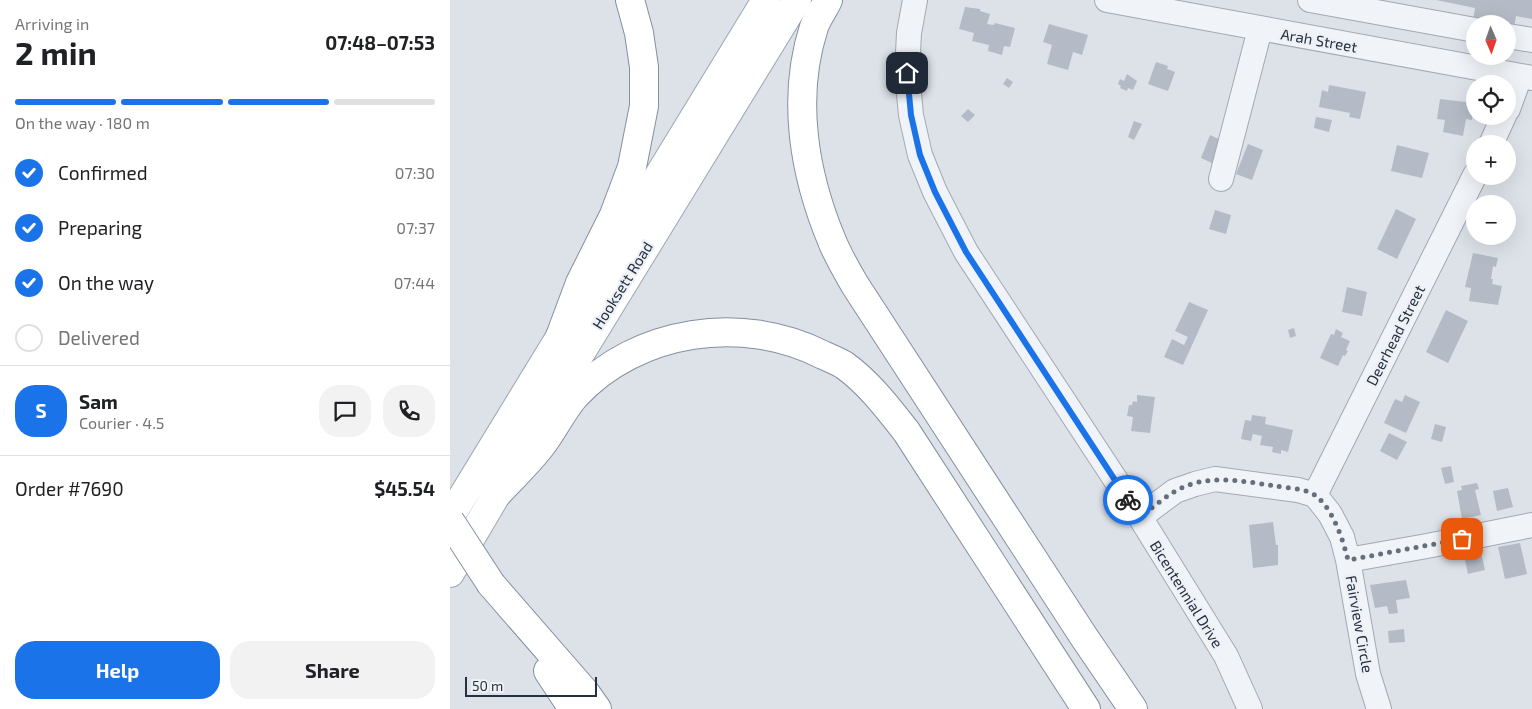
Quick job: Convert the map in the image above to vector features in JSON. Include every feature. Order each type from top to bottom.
[{"type":"main road","points":[[558,342],[580,284],[614,215],[632,167],[644,106],[644,67],[639,33],[630,0]]},
{"type":"main road","name":"Hooksett Road","points":[[450,517],[766,0]]},
{"type":"main road","name":"Hooksett Road","points":[[450,573],[572,366],[797,0]]},
{"type":"main road","points":[[828,0],[815,26],[805,71],[803,134],[816,197],[832,242],[860,294],[1133,709]]},
{"type":"main road","points":[[497,494],[541,447],[575,396],[624,358],[653,345],[687,335],[721,331],[759,333],[785,339],[813,349],[843,365],[878,394],[906,431],[1086,709]]},
{"type":"main road","points":[[450,521],[573,709]]},
{"type":"main road","points":[[491,584],[585,692],[597,709]]},
{"type":"street","name":"Bicentennial Drive","points":[[915,0],[909,33],[907,73],[910,107],[920,155],[935,192],[966,252],[1140,517],[1226,656],[1250,709]]},
{"type":"street","name":"Arah Street","points":[[1107,0],[1526,77]]},
{"type":"street","points":[[1310,0],[1333,2],[1466,28]]},
{"type":"street","points":[[1221,180],[1260,29]]},
{"type":"street","points":[[1516,37],[1532,40]]},
{"type":"street","points":[[1516,95],[1526,77]]},
{"type":"street","name":"Deerhead Street","points":[[1315,495],[1470,185]]},
{"type":"street","points":[[1140,517],[1175,491],[1215,479],[1298,490],[1315,495]]},
{"type":"street","name":"Fairview Circle","points":[[1315,495],[1330,514],[1342,537],[1348,560],[1368,674],[1378,709]]},
{"type":"street","points":[[1348,560],[1532,525]]},
{"type":"building","points":[[1436,0],[1532,0],[1532,19],[1516,15],[1474,15],[1475,8]]},
{"type":"building","points":[[965,7],[980,9],[980,11],[990,14],[987,24],[994,25],[995,23],[1015,28],[1010,47],[1004,46],[1002,55],[988,51],[989,45],[972,41],[974,33],[959,29]]},
{"type":"building","points":[[1049,24],[1088,35],[1082,55],[1073,52],[1068,70],[1047,64],[1052,45],[1043,42]]},
{"type":"building","points":[[1156,62],[1168,66],[1167,69],[1175,72],[1168,91],[1148,84]]},
{"type":"building","points":[[1127,74],[1137,81],[1133,90],[1128,88],[1127,91],[1120,88],[1121,86],[1118,84],[1120,79],[1124,81]]},
{"type":"building","points":[[1007,78],[1013,82],[1009,88],[1003,84]]},
{"type":"building","points":[[1329,85],[1366,92],[1360,119],[1349,117],[1350,113],[1319,107],[1322,90],[1328,92]]},
{"type":"building","points":[[1440,99],[1466,102],[1463,136],[1443,132],[1445,120],[1437,119]]},
{"type":"building","points":[[968,109],[975,115],[968,122],[961,116]]},
{"type":"building","points":[[1316,117],[1332,120],[1329,132],[1314,128]]},
{"type":"building","points":[[1134,121],[1142,124],[1134,140],[1128,137]]},
{"type":"building","points":[[1210,135],[1225,142],[1214,164],[1201,158]]},
{"type":"building","points":[[1248,144],[1263,150],[1252,180],[1236,174]]},
{"type":"building","points":[[1397,145],[1429,153],[1422,178],[1391,171]]},
{"type":"building","points":[[1396,209],[1416,219],[1397,259],[1377,249]]},
{"type":"building","points":[[1215,210],[1231,215],[1226,234],[1209,229]]},
{"type":"building","points":[[1473,253],[1498,258],[1496,267],[1493,266],[1491,279],[1493,279],[1492,284],[1502,286],[1498,305],[1469,301],[1471,288],[1465,287]]},
{"type":"building","points":[[1347,287],[1367,292],[1362,316],[1342,312]]},
{"type":"building","points":[[1189,302],[1208,310],[1183,365],[1164,357],[1172,339],[1184,345],[1188,337],[1175,331]]},
{"type":"building","points":[[1446,310],[1468,321],[1448,363],[1426,352]]},
{"type":"building","points":[[1294,328],[1296,336],[1290,338],[1288,330]]},
{"type":"building","points":[[1336,329],[1343,333],[1341,337],[1350,341],[1346,350],[1348,351],[1345,356],[1343,355],[1338,366],[1320,358],[1331,334],[1334,335]]},
{"type":"building","points":[[1137,395],[1155,397],[1150,433],[1131,431],[1133,417],[1127,416],[1129,405],[1132,405],[1133,401],[1137,402]]},
{"type":"building","points":[[1405,395],[1420,402],[1406,433],[1384,423],[1395,399],[1402,402]]},
{"type":"building","points":[[1252,415],[1266,417],[1265,424],[1293,430],[1288,452],[1281,450],[1281,454],[1272,452],[1273,447],[1260,445],[1262,436],[1253,434],[1251,441],[1241,439],[1245,420],[1251,421]]},
{"type":"building","points":[[1435,424],[1446,427],[1442,442],[1431,439]]},
{"type":"building","points":[[1389,433],[1407,442],[1397,460],[1380,451]]},
{"type":"building","points":[[1451,466],[1454,482],[1445,484],[1441,468]]},
{"type":"building","points":[[1477,483],[1479,489],[1475,490],[1481,515],[1462,519],[1457,491],[1462,490],[1461,486]]},
{"type":"building","points":[[1508,488],[1513,507],[1497,511],[1493,491]]},
{"type":"building","points":[[1273,522],[1276,545],[1278,545],[1278,565],[1253,568],[1249,525]]},
{"type":"building","points":[[1520,543],[1527,574],[1505,579],[1498,547]]},
{"type":"building","points":[[1481,552],[1485,570],[1468,574],[1464,555]]},
{"type":"building","points":[[1406,580],[1410,598],[1396,600],[1398,613],[1389,614],[1387,606],[1375,608],[1370,585]]},
{"type":"building","points":[[1404,629],[1405,642],[1389,643],[1388,631]]},
{"type":"way so far","points":[[1128,500],[1140,517],[1175,491],[1215,479],[1298,490],[1315,495],[1330,514],[1342,537],[1348,560],[1462,539]]},
{"type":"route","points":[[907,73],[911,115],[920,155],[935,192],[966,252],[1128,500]]}]
